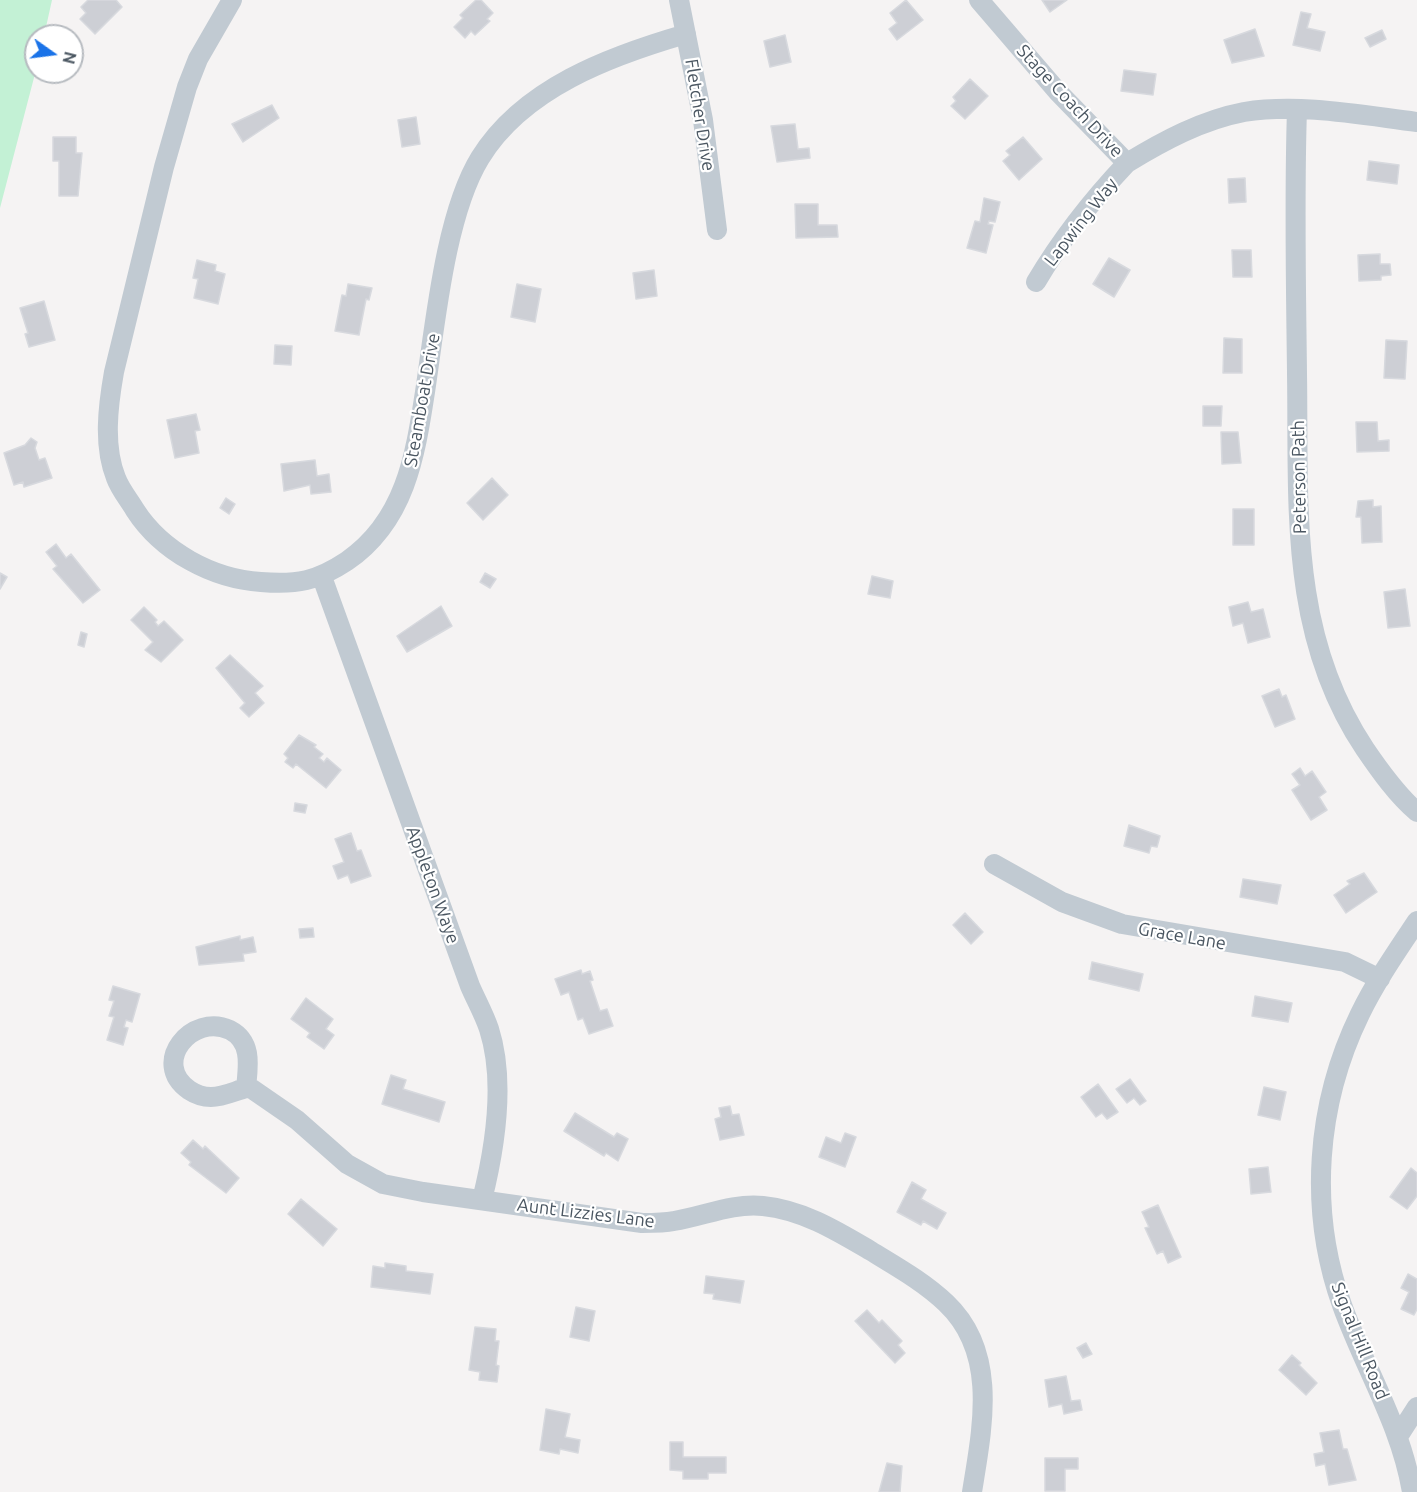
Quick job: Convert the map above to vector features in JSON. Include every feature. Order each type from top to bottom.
[{"type":"street","name":"Steamboat Drive","points":[[232,0],[198,59],[164,167],[108,404],[112,460],[116,478],[140,518],[172,548],[196,563],[240,581],[276,583],[322,577],[374,539],[392,514],[406,483],[416,451],[447,259],[459,206],[479,160],[508,124],[534,101],[564,80],[642,46],[686,34]]},
{"type":"street","name":"Fletcher Drive","points":[[680,0],[703,120],[717,230]]},
{"type":"street","name":"Stage Coach Drive","points":[[980,0],[1058,92],[1127,164],[1184,132],[1214,120],[1244,112],[1297,110],[1417,122]]},
{"type":"street","name":"Peterson Path","points":[[1297,110],[1295,173],[1297,462],[1304,591],[1320,660],[1347,720],[1376,765],[1417,812]]},
{"type":"street","name":"Lapwing Way","points":[[1036,282],[1060,242],[1103,188],[1127,164]]},
{"type":"street","name":"Appleton Waye","points":[[322,577],[462,964],[489,1029],[496,1074],[496,1107],[490,1167],[482,1200]]},
{"type":"street","name":"Grace Lane","points":[[994,864],[1062,902],[1122,924],[1346,962],[1380,979]]},
{"type":"street","name":"Signal Hill Road","points":[[1412,1492],[1399,1435],[1342,1306],[1328,1256],[1321,1201],[1321,1154],[1329,1098],[1347,1043],[1380,979],[1417,921]]},
{"type":"street","name":"Aunt Lizzies Lane","points":[[246,1088],[297,1120],[347,1164],[367,1176],[400,1188],[642,1223],[674,1221],[736,1206],[765,1206],[802,1214],[866,1248],[933,1291],[948,1304],[969,1335],[980,1365],[983,1391],[982,1433],[972,1492]]},
{"type":"street","points":[[1399,1435],[1417,1407]]},
{"type":"green space","points":[[0,0],[52,0],[47,24],[24,24],[24,84],[32,84],[0,208]]},
{"type":"building","points":[[88,0],[116,0],[122,7],[95,34],[80,19],[86,13],[81,7]]},
{"type":"building","points":[[476,0],[481,0],[493,13],[487,19],[490,21],[475,35],[471,31],[465,38],[454,27],[463,18],[460,15]]},
{"type":"building","points":[[906,0],[923,20],[897,40],[889,29],[897,23],[890,13]]},
{"type":"building","points":[[1042,0],[1067,0],[1050,12]]},
{"type":"building","points":[[1301,12],[1311,14],[1307,28],[1325,32],[1320,51],[1293,45]]},
{"type":"building","points":[[1255,29],[1264,56],[1232,63],[1224,40]]},
{"type":"building","points":[[1382,30],[1386,39],[1370,47],[1365,38]]},
{"type":"building","points":[[785,35],[791,62],[770,67],[764,41]]},
{"type":"building","points":[[1124,70],[1156,74],[1153,95],[1121,91]]},
{"type":"building","points":[[970,79],[988,96],[965,119],[951,106],[956,101],[953,97]]},
{"type":"building","points":[[272,105],[279,118],[243,142],[232,124]]},
{"type":"building","points":[[416,117],[420,144],[402,147],[398,120]]},
{"type":"building","points":[[795,124],[798,149],[809,148],[810,158],[777,162],[771,126]]},
{"type":"building","points":[[53,137],[76,137],[76,153],[82,153],[78,196],[59,196],[59,161],[53,161]]},
{"type":"building","points":[[1023,137],[1042,159],[1019,180],[1003,161],[1010,155],[1006,151]]},
{"type":"building","points":[[1369,161],[1399,165],[1397,184],[1367,180]]},
{"type":"building","points":[[1245,178],[1246,202],[1229,203],[1228,179]]},
{"type":"building","points":[[984,198],[1000,202],[995,222],[989,221],[988,224],[993,225],[986,253],[967,248],[975,221],[980,222]]},
{"type":"building","points":[[795,204],[818,204],[818,225],[837,225],[838,237],[796,238]]},
{"type":"building","points":[[1232,250],[1251,250],[1252,277],[1233,277]]},
{"type":"building","points":[[1380,254],[1380,264],[1390,264],[1391,275],[1381,276],[1381,280],[1359,281],[1358,255]]},
{"type":"building","points":[[1109,258],[1130,270],[1114,297],[1093,284]]},
{"type":"building","points":[[197,260],[216,265],[215,271],[225,274],[218,304],[194,298],[198,279],[193,278]]},
{"type":"building","points":[[654,270],[657,296],[636,299],[633,273]]},
{"type":"building","points":[[348,284],[372,288],[369,300],[366,299],[359,335],[335,331],[342,295],[346,296]]},
{"type":"building","points":[[517,284],[541,289],[535,322],[511,317]]},
{"type":"building","points":[[44,301],[55,340],[29,347],[25,334],[28,333],[20,308]]},
{"type":"building","points":[[1224,338],[1242,339],[1242,373],[1223,373]]},
{"type":"building","points":[[1386,340],[1407,341],[1405,379],[1384,378]]},
{"type":"building","points":[[275,345],[292,346],[291,365],[274,364]]},
{"type":"building","points":[[1203,406],[1222,406],[1221,426],[1203,426]]},
{"type":"building","points":[[196,414],[200,430],[195,431],[199,453],[175,458],[167,420]]},
{"type":"building","points":[[1356,422],[1377,422],[1378,441],[1389,440],[1389,451],[1357,452]]},
{"type":"building","points":[[1221,432],[1238,432],[1241,463],[1222,464]]},
{"type":"building","points":[[31,438],[37,442],[35,448],[39,460],[45,458],[52,478],[24,487],[23,482],[14,485],[4,453],[25,445]]},
{"type":"building","points":[[315,460],[317,476],[329,474],[331,492],[311,494],[310,485],[284,491],[281,464]]},
{"type":"building","points":[[492,478],[508,495],[483,520],[467,503]]},
{"type":"building","points":[[226,498],[235,504],[229,514],[220,508]]},
{"type":"building","points":[[1373,500],[1373,507],[1381,506],[1382,542],[1362,543],[1361,517],[1356,517],[1358,501]]},
{"type":"building","points":[[1233,509],[1254,509],[1254,545],[1233,545]]},
{"type":"building","points":[[56,544],[66,558],[71,554],[100,590],[83,603],[53,569],[57,566],[46,552]]},
{"type":"building","points":[[0,573],[7,577],[0,589]]},
{"type":"building","points":[[485,573],[496,579],[490,588],[480,582]]},
{"type":"building","points":[[872,576],[893,581],[890,598],[868,594]]},
{"type":"building","points":[[1405,589],[1410,626],[1388,628],[1384,592]]},
{"type":"building","points":[[1248,602],[1251,612],[1263,609],[1270,637],[1248,643],[1243,623],[1233,626],[1229,607]]},
{"type":"building","points":[[441,606],[452,626],[407,652],[397,636]]},
{"type":"building","points":[[144,607],[157,620],[155,622],[158,626],[164,621],[183,640],[161,662],[145,650],[153,642],[131,620]]},
{"type":"building","points":[[81,632],[87,634],[84,647],[78,645]]},
{"type":"building","points":[[230,655],[263,686],[255,693],[264,703],[249,717],[240,708],[245,703],[216,668]]},
{"type":"building","points":[[1279,689],[1282,697],[1286,695],[1295,719],[1275,727],[1262,696]]},
{"type":"building","points":[[299,735],[316,745],[314,747],[323,754],[319,758],[324,762],[327,758],[341,770],[326,788],[296,764],[293,768],[285,762],[288,758],[284,754]]},
{"type":"building","points":[[1300,768],[1305,776],[1312,771],[1326,792],[1319,797],[1327,810],[1311,820],[1292,790],[1300,785],[1292,774]]},
{"type":"building","points":[[295,803],[307,805],[305,813],[294,811]]},
{"type":"building","points":[[1129,825],[1160,836],[1157,847],[1151,846],[1149,853],[1124,846]]},
{"type":"building","points":[[351,833],[357,851],[361,850],[371,876],[351,883],[348,875],[338,879],[333,866],[344,862],[335,839]]},
{"type":"building","points":[[1364,873],[1377,892],[1346,913],[1334,895],[1350,884],[1347,881]]},
{"type":"building","points":[[1243,879],[1281,885],[1277,904],[1240,897]]},
{"type":"building","points":[[965,913],[983,932],[971,944],[953,925]]},
{"type":"building","points":[[313,928],[314,937],[300,938],[299,929]]},
{"type":"building","points":[[240,936],[240,940],[253,937],[256,952],[243,954],[244,961],[199,965],[196,947]]},
{"type":"building","points":[[1092,962],[1143,974],[1139,991],[1089,979]]},
{"type":"building","points":[[581,970],[582,974],[590,971],[593,980],[590,981],[600,1011],[607,1009],[613,1026],[589,1034],[583,1018],[578,1020],[569,992],[561,995],[555,979]]},
{"type":"building","points":[[113,986],[140,994],[132,1022],[126,1020],[124,1027],[128,1028],[123,1045],[107,1040],[114,1017],[109,1016],[114,1001],[109,1000]]},
{"type":"building","points":[[1255,996],[1292,1003],[1288,1022],[1252,1016]]},
{"type":"building","points":[[306,998],[333,1019],[326,1029],[334,1035],[324,1049],[307,1037],[310,1033],[291,1019]]},
{"type":"building","points":[[391,1075],[406,1080],[403,1089],[445,1102],[439,1122],[382,1104]]},
{"type":"building","points":[[1130,1079],[1146,1101],[1140,1105],[1134,1098],[1127,1103],[1116,1089]]},
{"type":"building","points":[[1098,1084],[1118,1112],[1107,1119],[1102,1113],[1096,1117],[1081,1097]]},
{"type":"building","points":[[1264,1087],[1286,1092],[1280,1120],[1258,1115]]},
{"type":"building","points":[[730,1106],[732,1115],[739,1114],[744,1135],[720,1140],[715,1119],[721,1117],[719,1108]]},
{"type":"building","points":[[575,1113],[614,1137],[617,1133],[628,1139],[618,1161],[606,1153],[604,1156],[564,1131]]},
{"type":"building","points":[[845,1133],[856,1137],[845,1167],[819,1157],[826,1137],[841,1143]]},
{"type":"building","points":[[193,1140],[203,1149],[205,1146],[239,1178],[226,1193],[189,1165],[191,1162],[181,1153]]},
{"type":"building","points":[[1268,1167],[1271,1192],[1251,1194],[1249,1169]]},
{"type":"building","points":[[1411,1168],[1417,1173],[1417,1196],[1407,1209],[1390,1197]]},
{"type":"building","points":[[912,1182],[926,1190],[921,1199],[946,1213],[937,1229],[923,1221],[921,1225],[897,1212]]},
{"type":"building","points":[[301,1199],[337,1229],[323,1246],[288,1214]]},
{"type":"building","points":[[1158,1205],[1181,1257],[1168,1263],[1163,1251],[1157,1254],[1145,1228],[1149,1227],[1142,1212]]},
{"type":"building","points":[[385,1263],[406,1266],[406,1271],[433,1274],[430,1294],[371,1287],[373,1266],[385,1268]]},
{"type":"building","points":[[1408,1274],[1417,1279],[1417,1309],[1414,1315],[1401,1309],[1409,1292],[1401,1288]]},
{"type":"building","points":[[706,1276],[744,1281],[740,1303],[713,1299],[714,1294],[704,1293]]},
{"type":"building","points":[[576,1307],[595,1311],[589,1341],[570,1337]]},
{"type":"building","points":[[867,1310],[879,1323],[882,1320],[902,1341],[898,1345],[905,1353],[895,1363],[855,1321]]},
{"type":"building","points":[[475,1327],[496,1329],[495,1341],[499,1341],[496,1365],[499,1366],[497,1382],[479,1380],[480,1372],[469,1370]]},
{"type":"building","points":[[1086,1343],[1092,1354],[1083,1358],[1077,1348]]},
{"type":"building","points":[[1292,1355],[1317,1383],[1306,1395],[1279,1370]]},
{"type":"building","points":[[1066,1376],[1071,1401],[1080,1400],[1082,1410],[1064,1414],[1062,1404],[1049,1407],[1045,1380]]},
{"type":"building","points":[[546,1409],[570,1414],[565,1437],[580,1440],[578,1453],[560,1449],[559,1454],[540,1450]]},
{"type":"building","points":[[1339,1430],[1343,1449],[1347,1449],[1356,1480],[1329,1485],[1325,1464],[1316,1466],[1314,1454],[1324,1452],[1320,1433]]},
{"type":"building","points":[[670,1442],[683,1442],[683,1457],[726,1457],[726,1473],[708,1473],[708,1479],[683,1479],[683,1471],[670,1470]]},
{"type":"building","points":[[1045,1458],[1078,1458],[1078,1469],[1065,1469],[1065,1491],[1045,1491]]},
{"type":"building","points":[[887,1463],[902,1466],[900,1492],[879,1492]]}]
